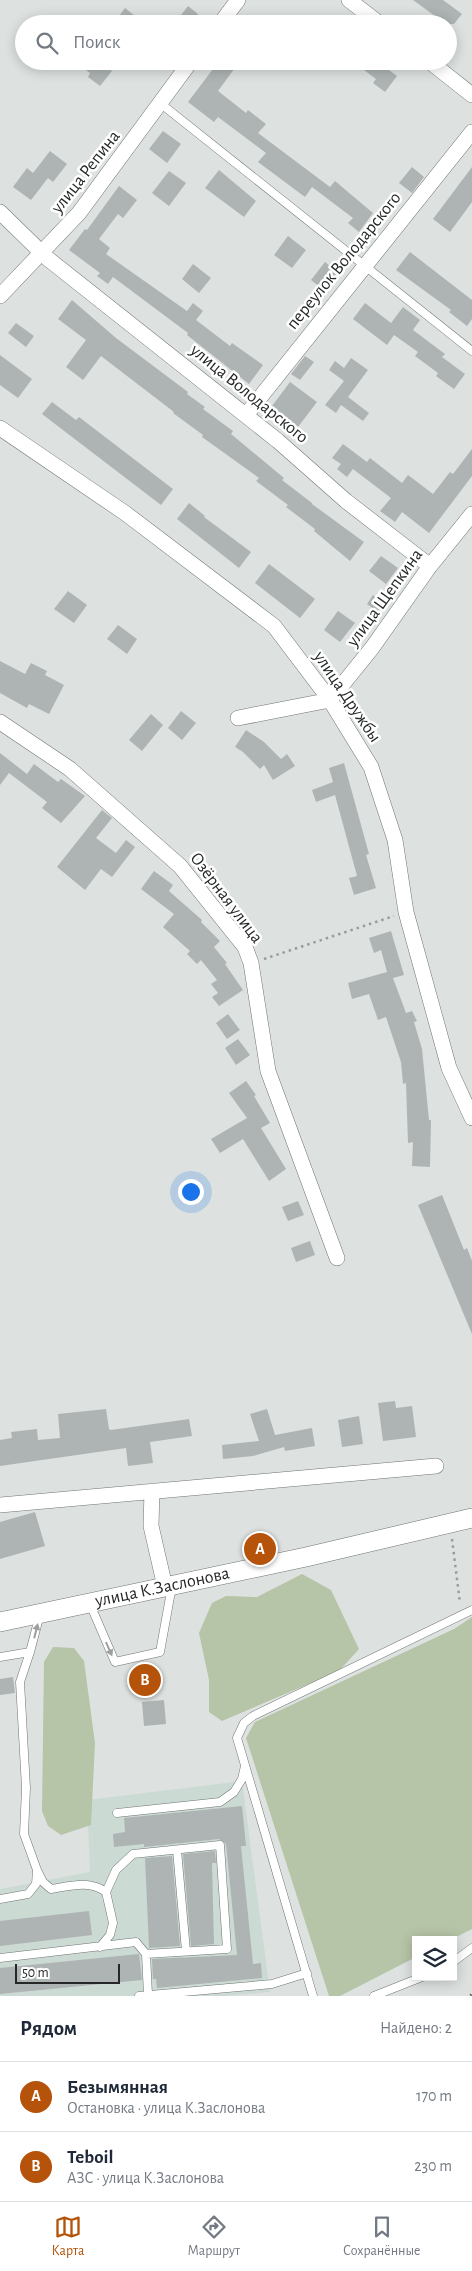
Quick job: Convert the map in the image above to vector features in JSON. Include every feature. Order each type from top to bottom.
[{"type":"street","points":[[227,15],[238,0]]},
{"type":"street","points":[[349,0],[368,15]]},
{"type":"street","name":"улица Репина","points":[[0,296],[79,213],[124,155],[184,70]]},
{"type":"street","points":[[440,70],[472,95]]},
{"type":"street","name":"переулок Володарского","points":[[246,415],[472,132]]},
{"type":"street","name":"улица Володарского","points":[[0,212],[42,253],[246,415],[346,501],[430,566]]},
{"type":"street","name":"улица Дружбы","points":[[0,428],[124,513],[274,626],[330,700],[371,767],[394,840],[406,912],[449,1068],[472,1118]]},
{"type":"street","name":"улица Щепкина","points":[[330,700],[372,648],[430,566],[472,514]]},
{"type":"street","points":[[238,718],[330,700]]},
{"type":"street","name":"Озёрная улица","points":[[0,722],[70,769],[180,866],[244,947],[251,963],[268,1072],[337,1258]]},
{"type":"street","points":[[0,1505],[436,1466]]},
{"type":"street","points":[[152,1491],[151,1526],[169,1586]]},
{"type":"street","name":"улица К.Заслонова","points":[[0,1622],[90,1604],[472,1518]]},
{"type":"lane","points":[[160,103],[472,351]]},
{"type":"lane","points":[[90,1604],[115,1662],[160,1652],[169,1586]]},
{"type":"lane","points":[[313,1996],[238,1738],[244,1723],[253,1716],[472,1610]]},
{"type":"lane","points":[[40,1614],[20,1682],[26,1788],[24,1834],[43,1882],[52,1889],[79,1885],[96,1885],[106,1892]]},
{"type":"lane","points":[[0,1657],[30,1652]]},
{"type":"lane","points":[[117,1812],[220,1802],[234,1792],[242,1779],[246,1764]]},
{"type":"lane","points":[[100,1946],[110,1935],[113,1923],[106,1892],[116,1870],[133,1854],[220,1845],[227,1949],[146,1954]]},
{"type":"lane","points":[[177,1850],[186,1951]]},
{"type":"lane","points":[[0,1899],[28,1894],[36,1884],[37,1870]]},
{"type":"lane","points":[[0,1958],[136,1942],[146,1954],[148,1995]]},
{"type":"lane","points":[[457,1959],[472,1948]]},
{"type":"lane","points":[[140,1996],[272,1984],[307,1972]]},
{"type":"lane","points":[[374,1996],[412,1981]]},
{"type":"path","points":[[251,963],[406,912]]},
{"type":"path","points":[[450,1523],[462,1615]]},
{"type":"shaded area","points":[[242,1781],[270,1992],[226,1996],[0,1996],[0,1889],[90,1872],[87,1800]]},
{"type":"green space","points":[[302,1574],[331,1590],[359,1649],[339,1671],[222,1721],[209,1712],[209,1680],[199,1633],[212,1603],[226,1596],[257,1597]]},
{"type":"green space","points":[[472,1617],[472,1929],[457,1936],[412,1936],[412,1959],[340,1996],[329,1996],[246,1738],[255,1722],[454,1629]]},
{"type":"green space","points":[[53,1647],[74,1648],[84,1661],[95,1743],[91,1825],[61,1835],[48,1826],[42,1811],[44,1662]]},
{"type":"building","points":[[413,0],[443,0],[462,14],[457,20],[457,15],[434,15]]},
{"type":"building","points":[[188,6],[198,14],[197,15],[181,15]]},
{"type":"building","points":[[125,8],[134,15],[120,15]]},
{"type":"building","points":[[86,70],[112,71],[100,86],[88,77],[90,73]]},
{"type":"building","points":[[212,70],[233,70],[218,91],[246,113],[248,110],[266,124],[258,133],[330,187],[335,181],[373,213],[359,232],[348,223],[353,218],[312,187],[305,197],[258,162],[266,153],[218,117],[214,122],[188,102]]},
{"type":"building","points":[[364,70],[389,70],[397,76],[385,92],[373,83],[376,79]]},
{"type":"building","points":[[163,131],[181,144],[167,163],[149,149]]},
{"type":"building","points":[[50,151],[67,164],[53,182],[48,178],[31,200],[13,187],[27,168],[33,173]]},
{"type":"building","points":[[412,167],[424,177],[412,193],[399,183]]},
{"type":"building","points":[[472,167],[472,202],[450,232],[433,219]]},
{"type":"building","points":[[219,170],[256,201],[244,217],[205,188]]},
{"type":"building","points":[[169,171],[186,183],[169,206],[152,193]]},
{"type":"building","points":[[119,186],[137,200],[123,218],[118,214],[99,239],[110,248],[106,254],[187,311],[193,303],[203,311],[196,320],[230,346],[232,343],[263,365],[249,384],[187,335],[188,333],[113,277],[108,284],[97,276],[100,273],[69,250],[85,229],[87,230]]},
{"type":"building","points":[[288,236],[306,250],[292,268],[274,255]]},
{"type":"building","points":[[410,252],[472,300],[472,319],[467,326],[449,312],[451,310],[396,270]]},
{"type":"building","points":[[325,262],[339,273],[325,291],[311,280]]},
{"type":"building","points":[[193,264],[211,278],[199,293],[182,279]]},
{"type":"building","points":[[72,300],[116,338],[188,392],[187,394],[205,407],[203,409],[233,431],[231,434],[284,478],[282,480],[364,542],[350,561],[314,531],[315,529],[286,507],[288,505],[256,481],[259,478],[202,437],[203,435],[101,356],[83,380],[66,367],[86,340],[58,319]]},
{"type":"building","points":[[365,303],[391,323],[403,307],[420,320],[413,330],[445,354],[442,357],[465,374],[454,389],[436,376],[438,373],[415,356],[418,352],[394,335],[387,345],[353,319]]},
{"type":"building","points":[[16,323],[34,336],[26,347],[8,333]]},
{"type":"building","points":[[0,355],[32,379],[18,398],[0,385]]},
{"type":"building","points":[[305,356],[314,362],[300,380],[291,374]]},
{"type":"building","points":[[351,358],[368,370],[348,397],[369,413],[363,421],[341,405],[336,413],[325,405],[344,381],[329,370],[335,361],[344,368]]},
{"type":"building","points":[[290,382],[317,402],[298,427],[272,406]]},
{"type":"building","points":[[52,402],[76,420],[79,417],[173,489],[161,505],[42,414]]},
{"type":"building","points":[[343,444],[367,462],[370,458],[402,483],[408,475],[433,494],[450,472],[453,474],[472,449],[472,476],[429,533],[402,512],[395,522],[380,511],[391,498],[353,469],[347,477],[337,469],[341,464],[332,458]]},
{"type":"building","points":[[189,503],[204,517],[251,552],[239,568],[177,519]]},
{"type":"building","points":[[381,556],[398,568],[386,584],[369,571]]},
{"type":"building","points":[[269,564],[315,599],[300,618],[255,583]]},
{"type":"building","points":[[68,591],[87,605],[74,623],[54,609]]},
{"type":"building","points":[[373,595],[384,604],[378,612],[367,604]]},
{"type":"building","points":[[338,611],[355,623],[340,642],[324,630]]},
{"type":"building","points":[[118,625],[137,639],[127,654],[107,639]]},
{"type":"building","points":[[0,661],[25,674],[31,663],[47,671],[45,675],[64,685],[49,714],[29,704],[27,708],[0,693]]},
{"type":"building","points":[[181,711],[196,723],[182,740],[168,728]]},
{"type":"building","points":[[151,714],[163,725],[142,751],[129,740]]},
{"type":"building","points":[[246,730],[264,742],[281,759],[287,754],[295,766],[273,780],[264,765],[260,769],[243,752],[235,747]]},
{"type":"building","points":[[0,753],[27,774],[34,764],[58,782],[61,779],[85,796],[61,823],[42,808],[47,802],[9,773],[0,785]]},
{"type":"building","points":[[344,763],[369,854],[366,855],[376,888],[354,895],[349,878],[357,876],[335,795],[316,802],[312,790],[333,782],[329,768]]},
{"type":"building","points":[[102,810],[112,818],[96,838],[116,853],[126,840],[135,847],[112,877],[101,869],[85,890],[57,867]]},
{"type":"building","points":[[154,871],[173,885],[169,891],[202,920],[201,922],[220,941],[214,947],[227,963],[225,964],[243,990],[219,1006],[212,997],[218,993],[211,984],[217,980],[201,960],[197,964],[187,954],[190,951],[163,927],[174,914],[141,889]]},
{"type":"building","points":[[391,931],[404,975],[393,978],[406,1013],[412,1011],[417,1021],[414,1022],[422,1049],[429,1120],[431,1120],[430,1167],[412,1166],[413,1142],[408,1143],[406,1083],[403,1084],[401,1062],[386,1017],[378,1020],[369,994],[352,999],[348,983],[387,972],[381,950],[374,953],[369,938]]},
{"type":"building","points":[[228,1014],[240,1030],[227,1039],[216,1023]]},
{"type":"building","points":[[238,1039],[250,1055],[236,1065],[225,1048]]},
{"type":"building","points":[[246,1081],[256,1095],[254,1096],[270,1123],[261,1128],[286,1169],[269,1181],[243,1139],[220,1153],[211,1139],[247,1118],[229,1093]]},
{"type":"building","points":[[442,1195],[464,1250],[467,1248],[472,1261],[472,1334],[418,1205]]},
{"type":"building","points":[[298,1201],[304,1215],[288,1221],[282,1207]]},
{"type":"building","points":[[310,1241],[315,1255],[296,1262],[291,1248]]},
{"type":"building","points":[[395,1401],[396,1408],[412,1406],[416,1437],[383,1441],[378,1403]]},
{"type":"building","points":[[106,1409],[109,1429],[111,1430],[189,1419],[192,1436],[150,1442],[153,1463],[128,1466],[126,1448],[0,1466],[0,1440],[12,1438],[11,1432],[37,1429],[38,1440],[60,1438],[58,1414]]},
{"type":"building","points":[[267,1409],[275,1435],[312,1428],[315,1446],[285,1451],[284,1447],[253,1456],[223,1459],[222,1445],[259,1441],[250,1414]]},
{"type":"building","points":[[359,1416],[363,1444],[342,1447],[338,1420]]},
{"type":"building","points":[[35,1512],[45,1546],[0,1559],[0,1522]]},
{"type":"building","points":[[13,1677],[15,1693],[0,1695],[0,1679]]},
{"type":"building","points":[[164,1700],[166,1724],[144,1726],[142,1702]]},
{"type":"building","points":[[242,1806],[246,1846],[241,1846],[253,1964],[261,1963],[262,1978],[157,1988],[156,1979],[153,1979],[152,1959],[237,1955],[226,1844],[219,1839],[144,1847],[144,1844],[114,1847],[113,1834],[125,1832],[124,1818]]},
{"type":"building","points":[[215,1851],[216,1863],[212,1863],[214,1944],[191,1946],[183,1854]]},
{"type":"building","points":[[172,1856],[180,1946],[149,1948],[145,1858]]},
{"type":"building","points":[[89,1911],[92,1935],[0,1946],[0,1921]]},
{"type":"building","points":[[139,1954],[142,1980],[0,1994],[0,1968]]},
{"type":"place","name":"Безымянная","points":[[260,1549]]},
{"type":"place","name":"Teboil","points":[[145,1680]]}]
